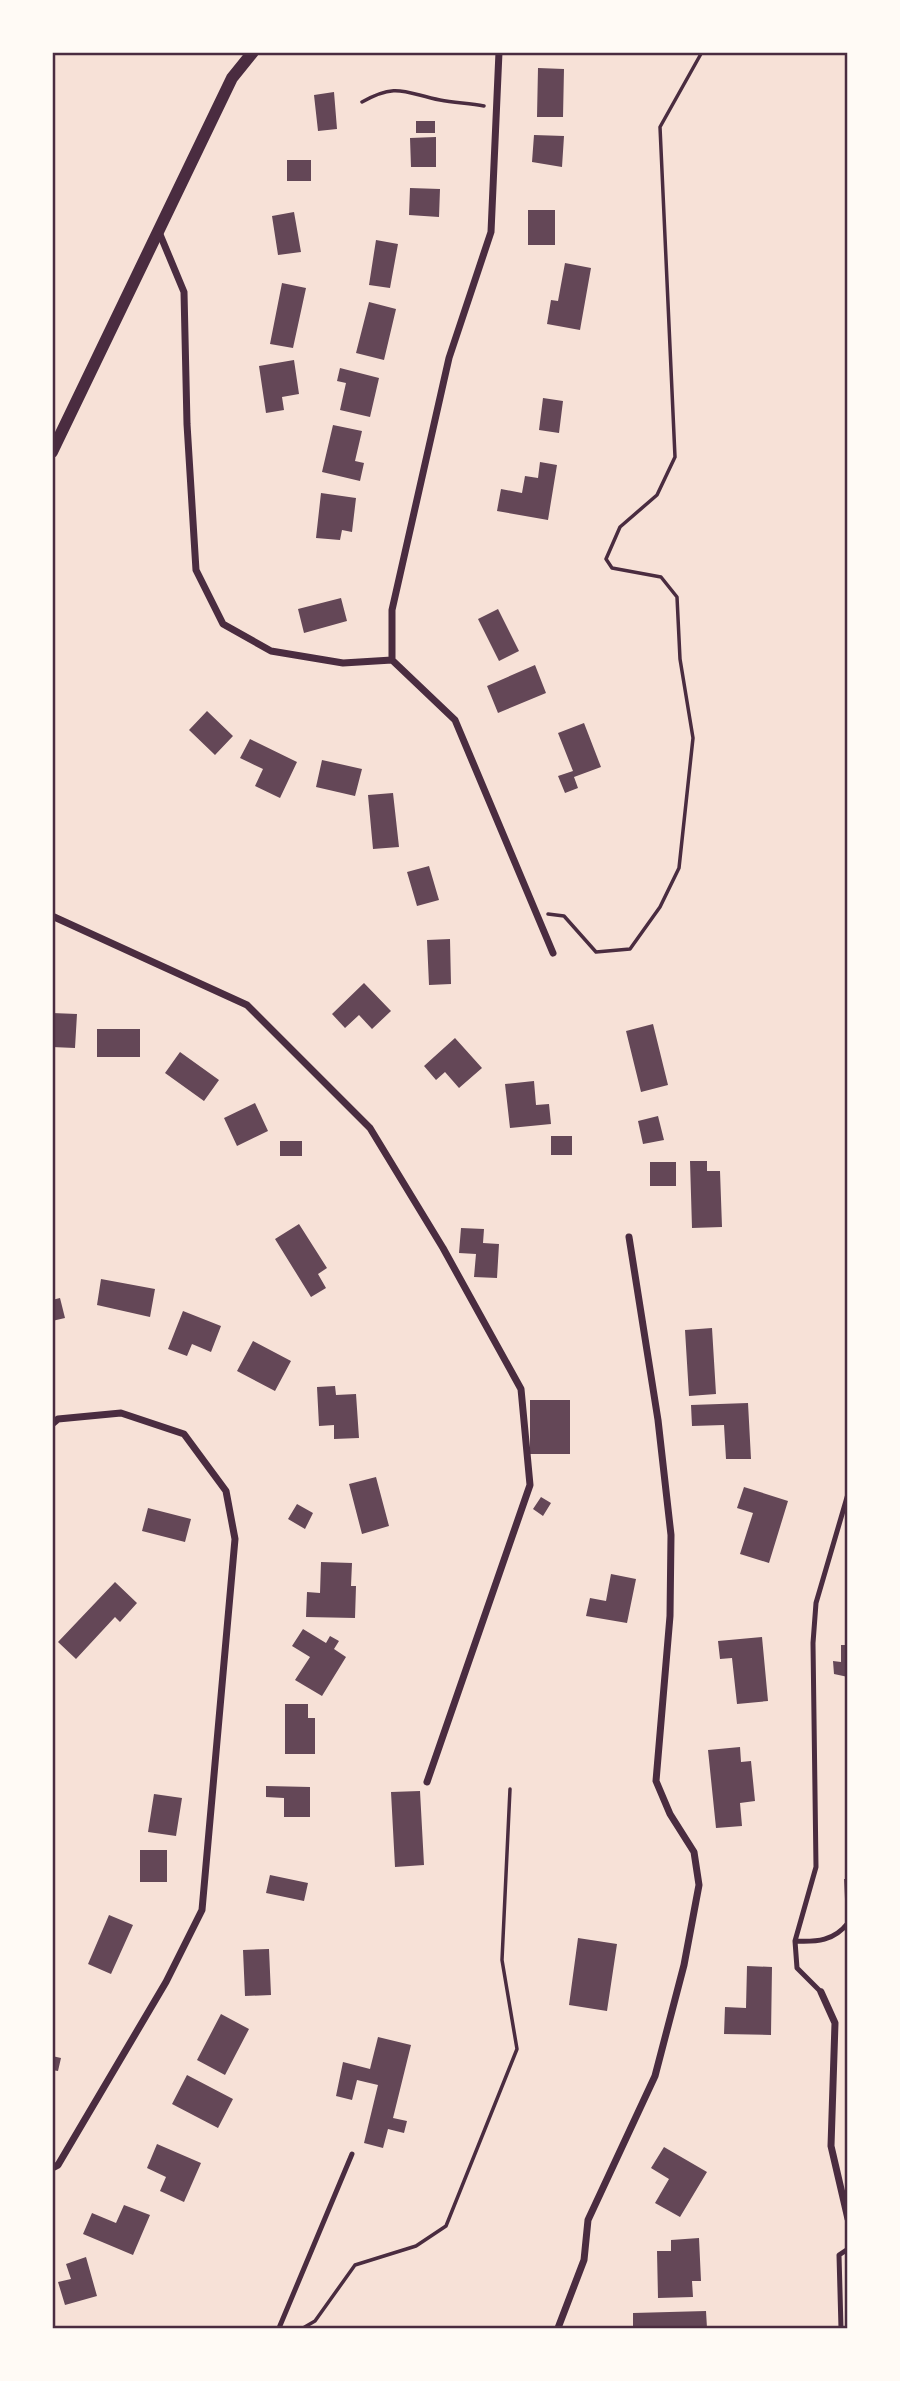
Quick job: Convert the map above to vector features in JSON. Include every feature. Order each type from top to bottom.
[{"type":"street","points":[[52,452],[232,78],[253,52]]},
{"type":"street","points":[[499,52],[491,232],[449,358],[392,610],[392,660],[455,720],[552,953]]},
{"type":"street","points":[[158,231],[184,292],[187,424],[196,570],[223,624],[271,651],[344,663],[392,660]]},
{"type":"street","points":[[52,916],[247,1005],[370,1128],[443,1248],[521,1389],[530,1485],[428,1782]]},
{"type":"street","points":[[558,2329],[584,2260],[588,2220],[655,2076],[684,1965],[699,1885],[694,1852],[670,1814],[656,1781],[670,1616],[671,1535],[658,1420],[629,1237]]},
{"type":"street","points":[[52,1424],[58,1419],[121,1413],[184,1434],[226,1491],[235,1539],[202,1910],[166,1982],[58,2165],[52,2168]]},
{"type":"street","points":[[821,1992],[835,2023],[831,2146],[848,2219]]},
{"type":"lane","points":[[821,1992],[797,1968],[795,1941],[816,1867],[813,1643],[816,1603],[848,1494]]},
{"type":"lane","points":[[795,1941],[813,1942],[838,1936],[848,1923]]},
{"type":"lane","points":[[279,2329],[352,2154]]},
{"type":"lane","points":[[841,2329],[839,2255],[848,2249]]},
{"type":"path","points":[[535,913],[564,916],[596,952],[629,949],[660,907],[678,868],[693,738],[680,659],[677,597],[661,577],[612,568],[606,559],[620,527],[657,495],[675,457],[660,127],[702,52]]},
{"type":"path","points":[[362,102],[382,90],[399,88],[496,111]]},
{"type":"path","points":[[303,2329],[315,2321],[355,2265],[416,2246],[446,2226],[508,2073],[517,2049],[502,1960],[510,1789]]},
{"type":"building","points":[[538,68],[564,69],[563,117],[537,117]]},
{"type":"building","points":[[334,92],[337,129],[318,131],[314,95]]},
{"type":"building","points":[[416,121],[435,121],[435,133],[416,133]]},
{"type":"building","points":[[534,135],[564,136],[562,167],[532,162]]},
{"type":"building","points":[[436,137],[436,167],[411,167],[410,138]]},
{"type":"building","points":[[287,160],[311,160],[311,181],[287,181]]},
{"type":"building","points":[[410,188],[440,189],[439,217],[409,215]]},
{"type":"building","points":[[528,210],[555,210],[555,245],[528,245]]},
{"type":"building","points":[[294,212],[301,252],[278,255],[272,216]]},
{"type":"building","points":[[376,240],[398,244],[390,288],[369,285]]},
{"type":"building","points":[[565,263],[591,268],[580,330],[547,324],[551,300],[558,301]]},
{"type":"building","points":[[282,283],[306,288],[293,348],[270,344]]},
{"type":"building","points":[[369,302],[396,309],[384,360],[356,353]]},
{"type":"building","points":[[294,360],[299,394],[282,397],[284,410],[266,413],[259,366]]},
{"type":"building","points":[[340,368],[379,378],[370,417],[340,410],[346,383],[337,381]]},
{"type":"building","points":[[543,398],[563,401],[559,433],[539,430]]},
{"type":"building","points":[[333,425],[362,431],[355,461],[364,463],[360,481],[322,472]]},
{"type":"building","points":[[540,462],[557,465],[548,520],[497,511],[501,489],[522,493],[525,476],[538,478]]},
{"type":"building","points":[[321,493],[356,498],[352,532],[342,530],[340,540],[316,538]]},
{"type":"building","points":[[341,598],[347,621],[304,633],[298,609]]},
{"type":"building","points":[[498,609],[519,651],[499,661],[478,619]]},
{"type":"building","points":[[535,665],[546,693],[498,713],[487,686]]},
{"type":"building","points":[[207,711],[233,736],[215,755],[189,730]]},
{"type":"building","points":[[584,723],[601,767],[574,777],[578,788],[565,793],[558,776],[573,771],[558,733]]},
{"type":"building","points":[[250,739],[297,762],[280,798],[255,786],[263,769],[240,758]]},
{"type":"building","points":[[322,760],[362,769],[355,796],[316,787]]},
{"type":"building","points":[[393,793],[399,847],[373,849],[368,795]]},
{"type":"building","points":[[429,866],[439,900],[417,906],[407,872]]},
{"type":"building","points":[[450,939],[451,984],[429,985],[427,940]]},
{"type":"building","points":[[364,983],[391,1011],[372,1029],[359,1015],[345,1028],[332,1014]]},
{"type":"building","points":[[52,1013],[77,1014],[75,1048],[52,1047]]},
{"type":"building","points":[[653,1024],[668,1085],[641,1092],[626,1031]]},
{"type":"building","points":[[97,1029],[140,1029],[140,1057],[97,1057]]},
{"type":"building","points":[[455,1038],[482,1068],[459,1088],[445,1072],[436,1080],[424,1066]]},
{"type":"building","points":[[180,1052],[219,1080],[204,1101],[165,1073]]},
{"type":"building","points":[[534,1081],[536,1105],[549,1104],[551,1124],[510,1128],[505,1084]]},
{"type":"building","points":[[255,1103],[268,1131],[237,1146],[224,1118]]},
{"type":"building","points":[[658,1116],[664,1140],[643,1144],[638,1121]]},
{"type":"building","points":[[551,1136],[572,1136],[572,1155],[551,1155]]},
{"type":"building","points":[[280,1141],[302,1141],[302,1156],[280,1156]]},
{"type":"building","points":[[690,1161],[707,1161],[707,1171],[720,1171],[722,1227],[692,1228]]},
{"type":"building","points":[[650,1162],[676,1162],[676,1186],[650,1186]]},
{"type":"building","points":[[299,1224],[327,1268],[318,1274],[326,1288],[311,1297],[275,1239]]},
{"type":"building","points":[[461,1228],[484,1229],[483,1243],[499,1244],[497,1278],[474,1277],[476,1254],[459,1253]]},
{"type":"building","points":[[101,1279],[155,1289],[150,1317],[97,1305]]},
{"type":"building","points":[[60,1298],[65,1318],[52,1321],[52,1300]]},
{"type":"building","points":[[183,1311],[221,1326],[211,1352],[192,1344],[187,1356],[168,1349]]},
{"type":"building","points":[[712,1328],[716,1394],[689,1396],[685,1330]]},
{"type":"building","points":[[253,1341],[291,1361],[275,1391],[237,1371]]},
{"type":"building","points":[[335,1386],[336,1395],[356,1394],[359,1438],[334,1439],[334,1425],[319,1426],[317,1387]]},
{"type":"building","points":[[530,1400],[570,1400],[570,1454],[530,1454]]},
{"type":"building","points":[[748,1403],[751,1459],[726,1459],[724,1425],[692,1426],[691,1405]]},
{"type":"building","points":[[376,1477],[389,1526],[362,1534],[349,1484]]},
{"type":"building","points":[[744,1487],[788,1501],[769,1563],[740,1554],[753,1513],[737,1508]]},
{"type":"building","points":[[541,1497],[551,1503],[543,1516],[533,1509]]},
{"type":"building","points":[[297,1504],[313,1513],[305,1529],[288,1519]]},
{"type":"building","points":[[148,1508],[191,1519],[185,1542],[142,1531]]},
{"type":"building","points":[[321,1562],[352,1563],[351,1586],[356,1586],[355,1618],[306,1617],[307,1592],[320,1593]]},
{"type":"building","points":[[611,1574],[636,1579],[627,1623],[586,1616],[590,1598],[606,1601]]},
{"type":"building","points":[[115,1582],[137,1603],[120,1622],[115,1617],[76,1659],[58,1642]]},
{"type":"building","points":[[303,1629],[326,1643],[330,1636],[339,1641],[334,1649],[346,1657],[322,1696],[295,1680],[310,1657],[292,1646]]},
{"type":"building","points":[[762,1637],[768,1701],[737,1704],[732,1658],[720,1659],[718,1641]]},
{"type":"building","points":[[841,1645],[848,1645],[848,1677],[834,1674],[833,1661],[841,1662]]},
{"type":"building","points":[[285,1704],[308,1704],[308,1718],[315,1718],[315,1754],[285,1754]]},
{"type":"building","points":[[740,1747],[741,1762],[751,1761],[755,1801],[740,1803],[742,1826],[716,1828],[708,1750]]},
{"type":"building","points":[[266,1786],[310,1787],[310,1817],[284,1817],[284,1798],[266,1797]]},
{"type":"building","points":[[420,1791],[424,1865],[395,1867],[391,1792]]},
{"type":"building","points":[[154,1794],[182,1798],[176,1836],[148,1832]]},
{"type":"building","points":[[140,1850],[167,1850],[167,1882],[140,1882]]},
{"type":"building","points":[[270,1875],[308,1883],[304,1901],[266,1893]]},
{"type":"building","points":[[844,1879],[848,1879],[848,1899],[845,1899]]},
{"type":"building","points":[[109,1915],[133,1925],[111,1974],[88,1964]]},
{"type":"building","points":[[578,1938],[617,1944],[607,2011],[569,2005]]},
{"type":"building","points":[[269,1949],[271,1995],[245,1996],[243,1950]]},
{"type":"building","points":[[747,1966],[772,1967],[771,2035],[724,2034],[725,2007],[746,2008]]},
{"type":"building","points":[[221,2014],[249,2029],[225,2075],[197,2060]]},
{"type":"building","points":[[378,2037],[411,2045],[393,2118],[407,2121],[404,2133],[388,2129],[383,2148],[364,2143],[378,2085],[357,2080],[352,2100],[336,2096],[343,2062],[370,2069]]},
{"type":"building","points":[[52,2056],[61,2058],[58,2071],[52,2070]]},
{"type":"building","points":[[187,2075],[233,2099],[218,2128],[172,2104]]},
{"type":"building","points":[[157,2144],[201,2163],[184,2202],[160,2191],[166,2177],[147,2168]]},
{"type":"building","points":[[664,2147],[707,2172],[680,2217],[655,2203],[669,2179],[651,2168]]},
{"type":"building","points":[[124,2205],[150,2215],[133,2255],[83,2234],[92,2213],[116,2223]]},
{"type":"building","points":[[699,2238],[701,2281],[692,2281],[693,2297],[658,2298],[657,2251],[671,2251],[671,2240]]},
{"type":"building","points":[[86,2257],[97,2296],[65,2305],[58,2282],[71,2279],[66,2264]]},
{"type":"building","points":[[706,2311],[707,2328],[633,2328],[633,2313]]}]
